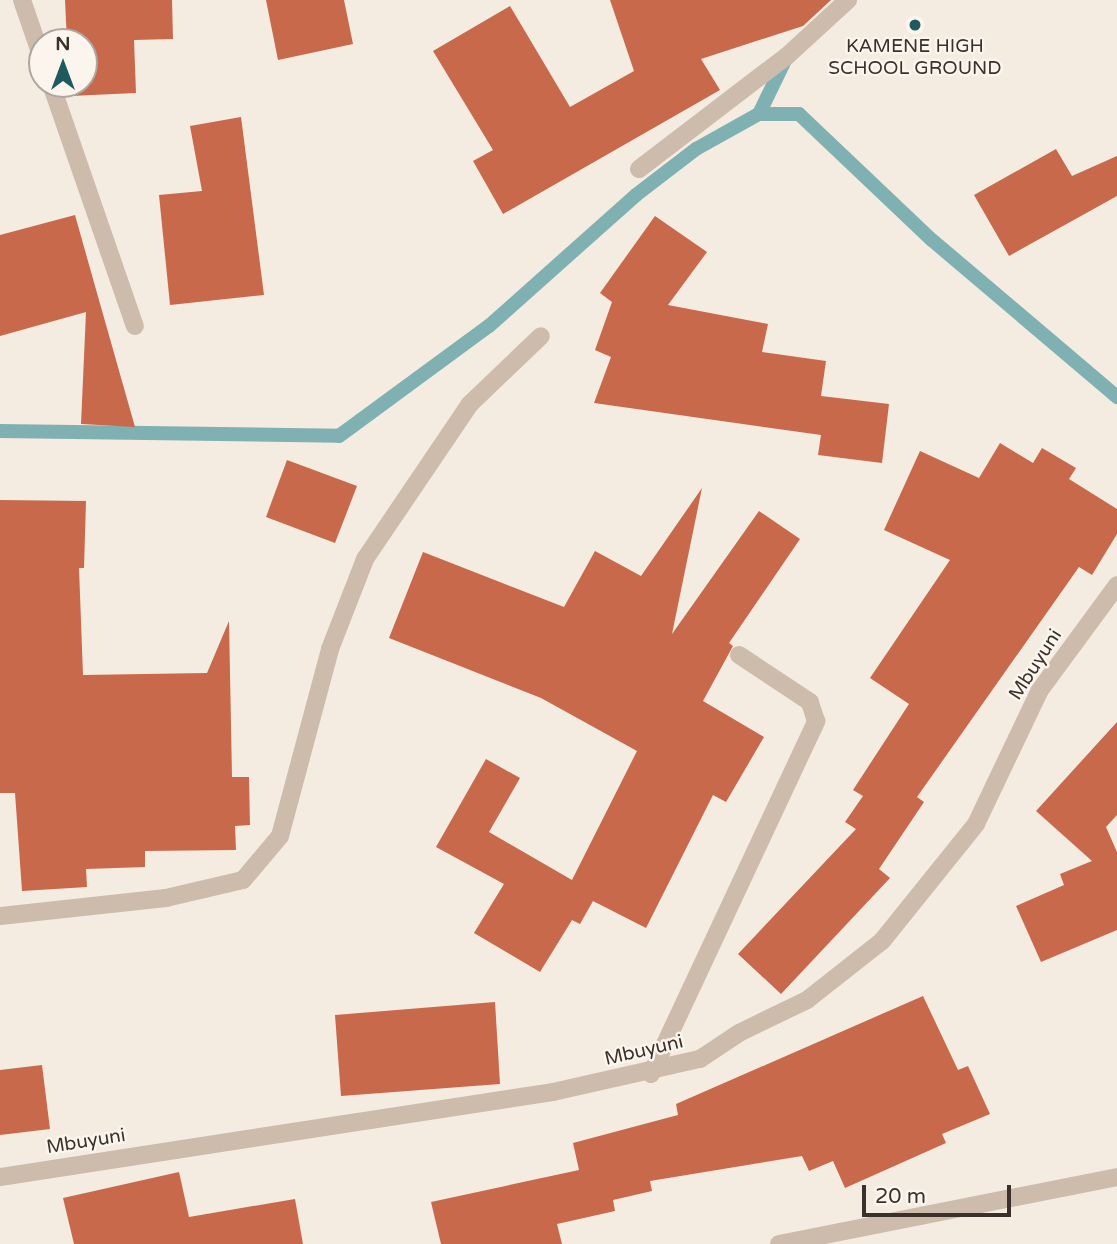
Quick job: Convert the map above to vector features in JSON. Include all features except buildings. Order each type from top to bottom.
[{"type":"street","points":[[22,0],[32,28]]},
{"type":"street","points":[[639,169],[787,56],[848,0]]},
{"type":"street","points":[[56,98],[135,326]]},
{"type":"street","points":[[0,916],[166,898],[243,880],[280,836],[330,649],[365,559],[470,404],[541,336]]},
{"type":"street","name":"Mbuyuni","points":[[0,1177],[651,1074],[700,1059],[739,1033],[807,1000],[882,941],[976,824],[1040,690],[1117,585]]},
{"type":"street","points":[[651,1074],[816,721],[810,702],[739,655]]},
{"type":"street","points":[[779,1244],[1117,1177]]},
{"type":"waterway","points":[[759,114],[787,56]]},
{"type":"waterway","points":[[0,431],[339,436],[489,326],[636,195],[696,149],[759,114],[799,114],[932,240],[1117,397]]},
{"type":"place","name":"KAMENE HIGH SCHOOL GROUND","points":[[915,25]]}]
